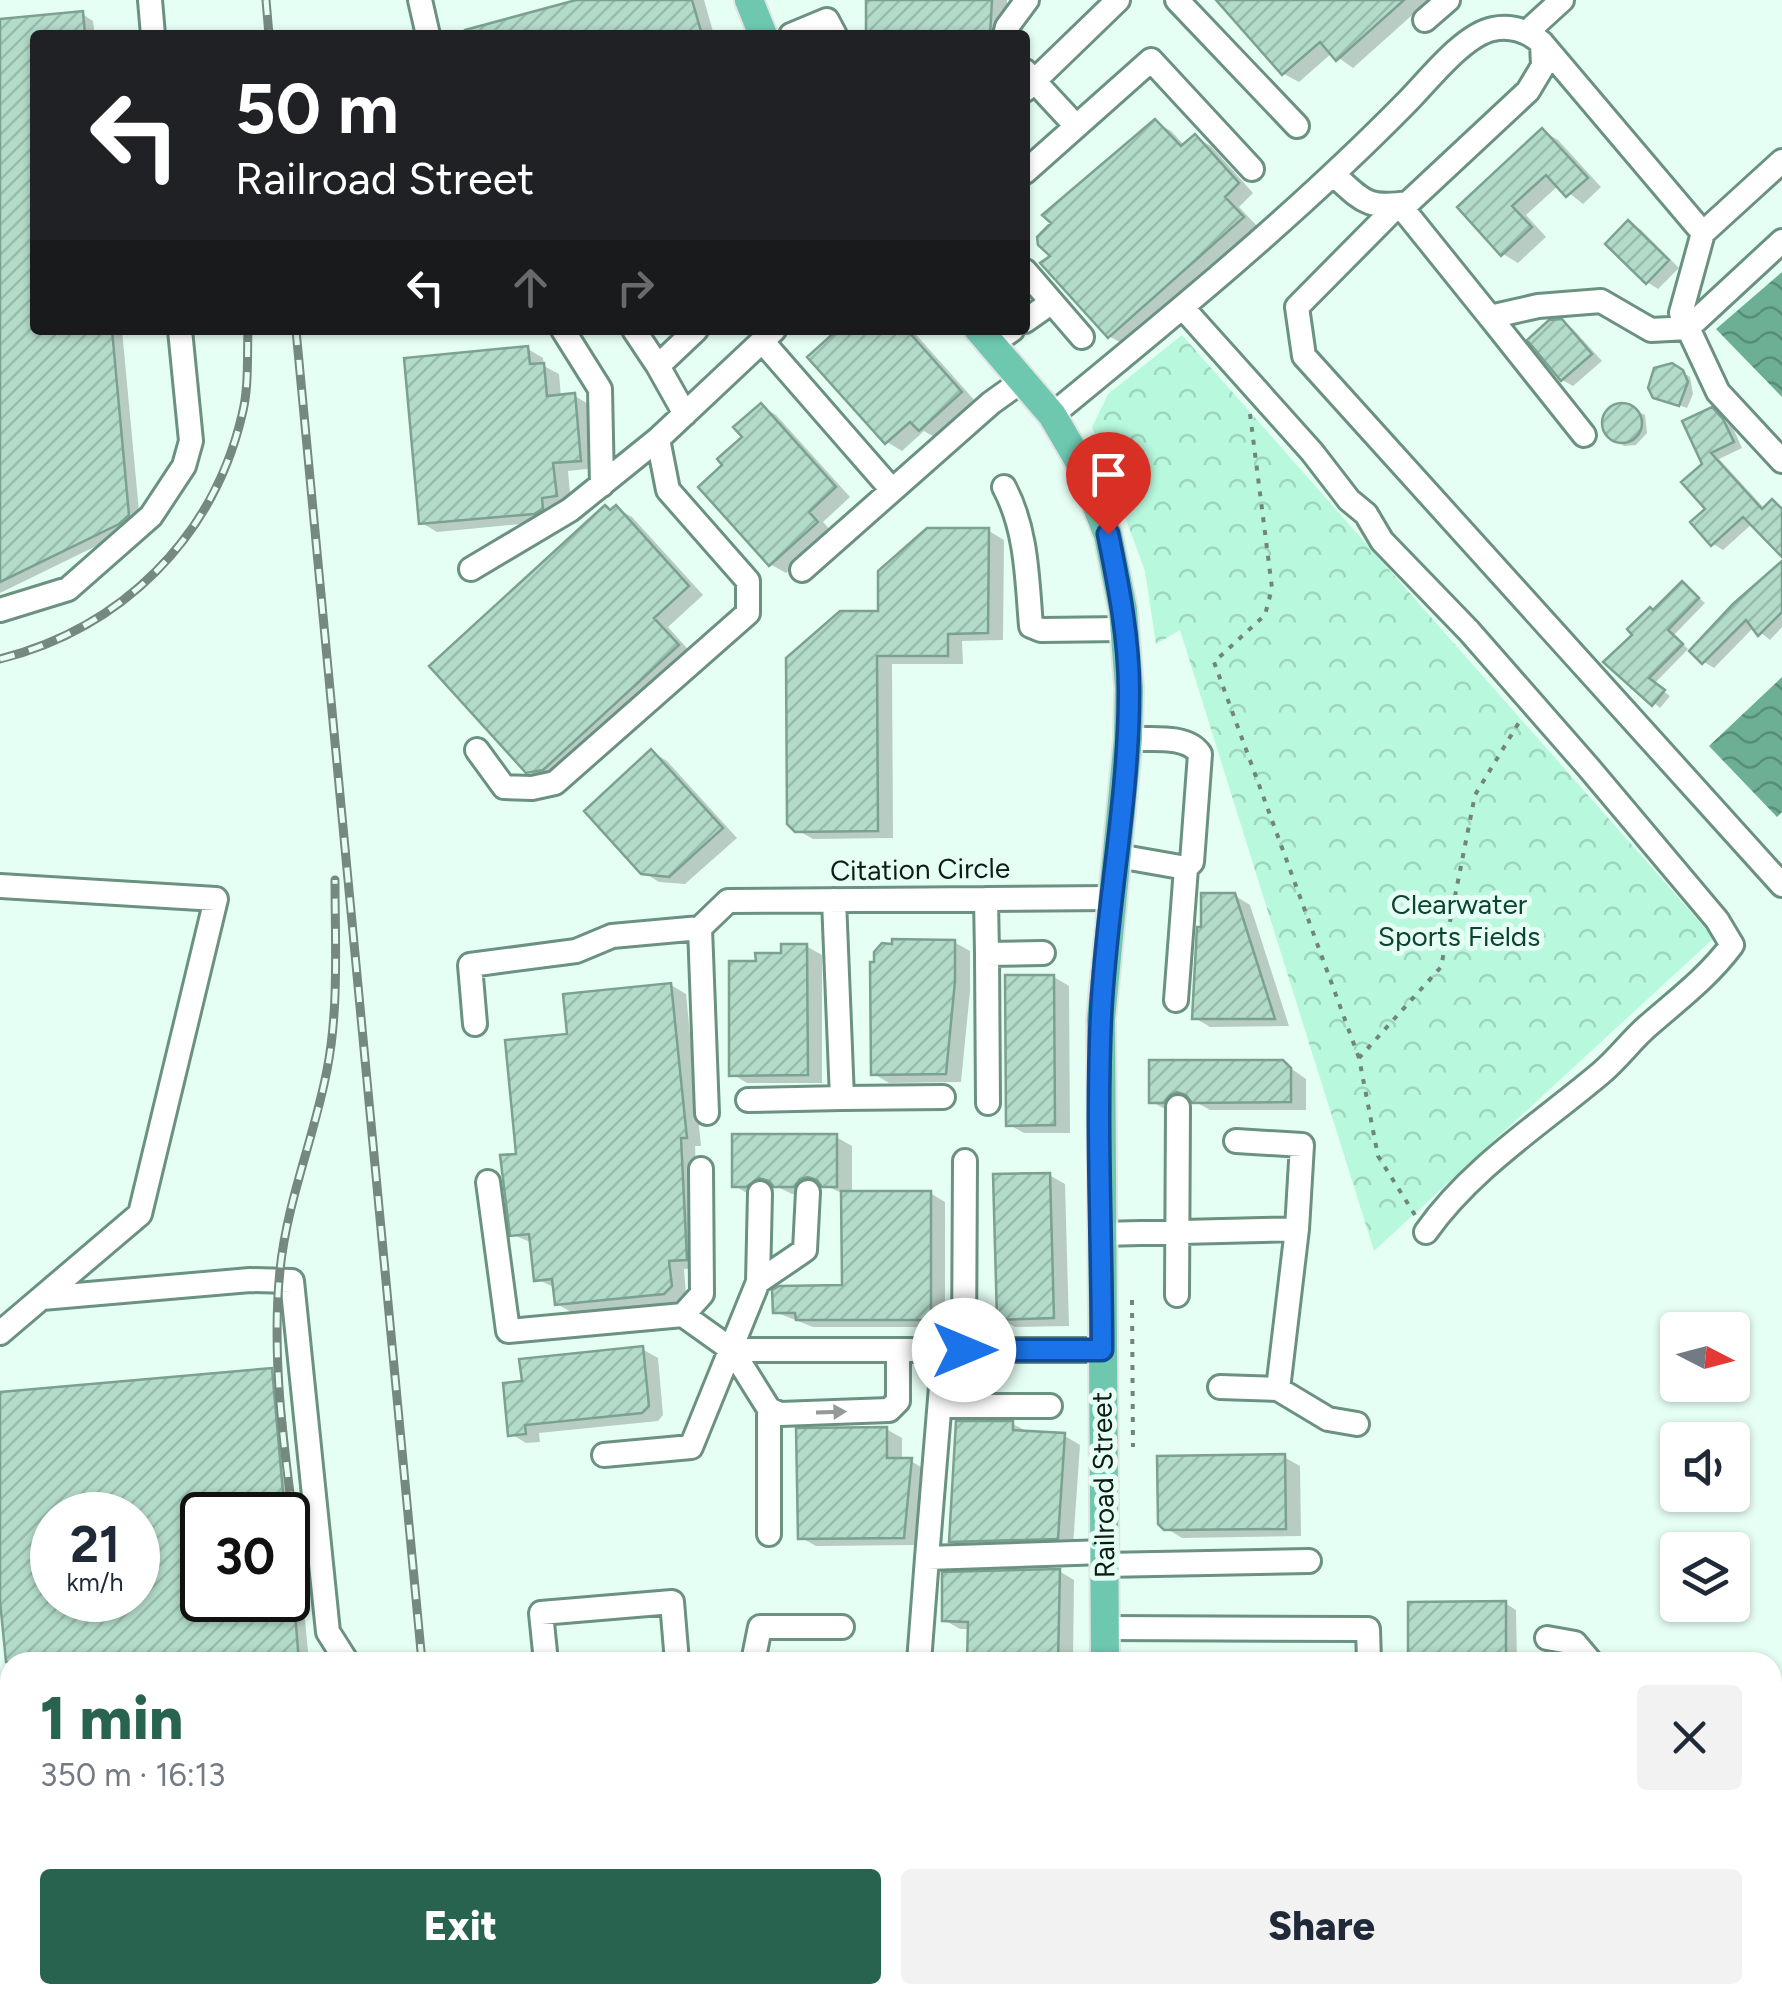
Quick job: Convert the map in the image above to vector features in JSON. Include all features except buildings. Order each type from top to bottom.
[{"type":"main road","points":[[749,0],[761,30]]},
{"type":"main road","name":"Railroad Street","points":[[994,335],[1052,415],[1079,462],[1108,534],[1124,629],[1129,688],[1118,856],[1100,1019],[1105,1652]]},
{"type":"street","points":[[150,0],[153,30]]},
{"type":"street","points":[[420,0],[427,30]]},
{"type":"street","points":[[1006,30],[1027,0]]},
{"type":"street","points":[[1177,0],[1296,126]]},
{"type":"street","points":[[1425,20],[1448,0]]},
{"type":"street","points":[[1535,37],[1562,0]]},
{"type":"street","points":[[1030,79],[1106,4]]},
{"type":"street","points":[[802,30],[828,18]]},
{"type":"street","points":[[1052,415],[1183,308],[1333,174],[1459,48],[1493,29],[1535,37],[1703,233]]},
{"type":"street","points":[[1333,174],[1366,203],[1408,203],[1528,91],[1544,66],[1535,37]]},
{"type":"street","points":[[1030,167],[1151,60],[1252,169]]},
{"type":"street","points":[[1030,83],[1076,126]]},
{"type":"street","points":[[1782,160],[1703,233],[1681,312],[1718,392],[1782,461]]},
{"type":"street","points":[[1398,204],[1584,435]]},
{"type":"street","points":[[1398,204],[1297,307],[1304,356],[1780,878]]},
{"type":"street","points":[[1490,317],[1538,306],[1601,300],[1650,330],[1688,328],[1782,241]]},
{"type":"street","points":[[1030,277],[1082,337]]},
{"type":"street","points":[[1030,317],[1052,302]]},
{"type":"street","points":[[1183,308],[1312,452],[1348,500],[1366,514],[1382,542],[1469,631],[1717,920],[1732,945],[1693,990],[1490,1164],[1438,1214],[1426,1232]]},
{"type":"street","points":[[0,610],[68,588],[151,516],[184,466],[191,441],[180,335]]},
{"type":"street","points":[[566,335],[600,389],[602,484]]},
{"type":"street","points":[[637,335],[684,414]]},
{"type":"street","points":[[658,366],[691,335]]},
{"type":"street","points":[[472,569],[570,510],[658,439],[768,336],[892,490]]},
{"type":"street","points":[[802,570],[991,403],[1023,380]]},
{"type":"street","points":[[477,750],[504,787],[532,788],[556,783],[748,613],[748,581],[668,490],[658,439]]},
{"type":"street","points":[[1004,487],[1014,506],[1023,544],[1032,626],[1041,630],[1124,629]]},
{"type":"street","points":[[1128,739],[1192,744],[1200,754],[1176,1000]]},
{"type":"street","points":[[1118,856],[1186,868]]},
{"type":"street","points":[[0,886],[216,899],[140,1214],[0,1333]]},
{"type":"street","name":"Citation Circle","points":[[700,928],[728,901],[1112,898]]},
{"type":"street","points":[[986,899],[988,1103]]},
{"type":"street","points":[[834,900],[842,1098]]},
{"type":"street","points":[[474,1024],[470,965],[576,952],[612,936],[700,928],[707,1114]]},
{"type":"street","points":[[987,954],[1044,953]]},
{"type":"street","points":[[748,1100],[943,1097]]},
{"type":"street","points":[[1177,1295],[1178,1107]]},
{"type":"street","points":[[1236,1141],[1302,1145],[1297,1229],[1278,1388]]},
{"type":"street","points":[[920,1652],[942,1406],[954,1350],[964,1161]]},
{"type":"street","points":[[683,1315],[702,1294],[701,1168]]},
{"type":"street","points":[[488,1182],[508,1331],[683,1315],[732,1350],[769,1409],[769,1534]]},
{"type":"street","points":[[758,1282],[805,1250],[808,1192]]},
{"type":"street","points":[[604,1455],[691,1447],[758,1282],[760,1193]]},
{"type":"street","points":[[1102,1234],[1297,1229]]},
{"type":"street","points":[[42,1298],[250,1280],[292,1281],[328,1632],[341,1652]]},
{"type":"street","points":[[732,1350],[1102,1350]]},
{"type":"street","points":[[769,1409],[780,1414],[888,1410],[898,1401],[898,1350]]},
{"type":"street","points":[[1220,1387],[1278,1388],[1328,1419],[1357,1424]]},
{"type":"street","points":[[942,1406],[1050,1406]]},
{"type":"street","points":[[928,1558],[1309,1562]]},
{"type":"street","points":[[545,1652],[542,1614],[672,1602],[676,1652]]},
{"type":"street","points":[[755,1652],[760,1627],[842,1627]]},
{"type":"street","points":[[1104,1628],[1368,1629],[1369,1652]]},
{"type":"street","points":[[1546,1638],[1575,1643],[1583,1652]]},
{"type":"path","points":[[1246,379],[1272,588],[1265,615],[1214,662],[1360,1058],[1378,1156],[1426,1232]]},
{"type":"path","points":[[1360,1058],[1441,968],[1475,795],[1530,703]]},
{"type":"path","points":[[1132,1300],[1132,1446]]},
{"type":"green space","name":"Clearwater Sports Fields","points":[[1182,335],[1714,938],[1374,1251],[1180,630],[1156,644],[1145,571],[1092,427],[1108,394]]},
{"type":"water","points":[[1782,272],[1782,397],[1716,329]]},
{"type":"water","points":[[1782,677],[1782,812],[1777,817],[1709,746]]},
{"type":"railway","points":[[266,0],[269,30]]},
{"type":"railway","points":[[0,659],[44,645],[123,601],[185,538],[209,501],[228,460],[242,415],[248,335]]},
{"type":"railway","points":[[296,335],[421,1652]]},
{"type":"railway","points":[[290,1492],[279,1392],[277,1311],[288,1219],[331,1047],[336,976],[335,880]]},
{"type":"route","points":[[964,1350],[1102,1350],[1100,1019],[1118,856],[1129,688],[1123,610],[1108,534]]}]
